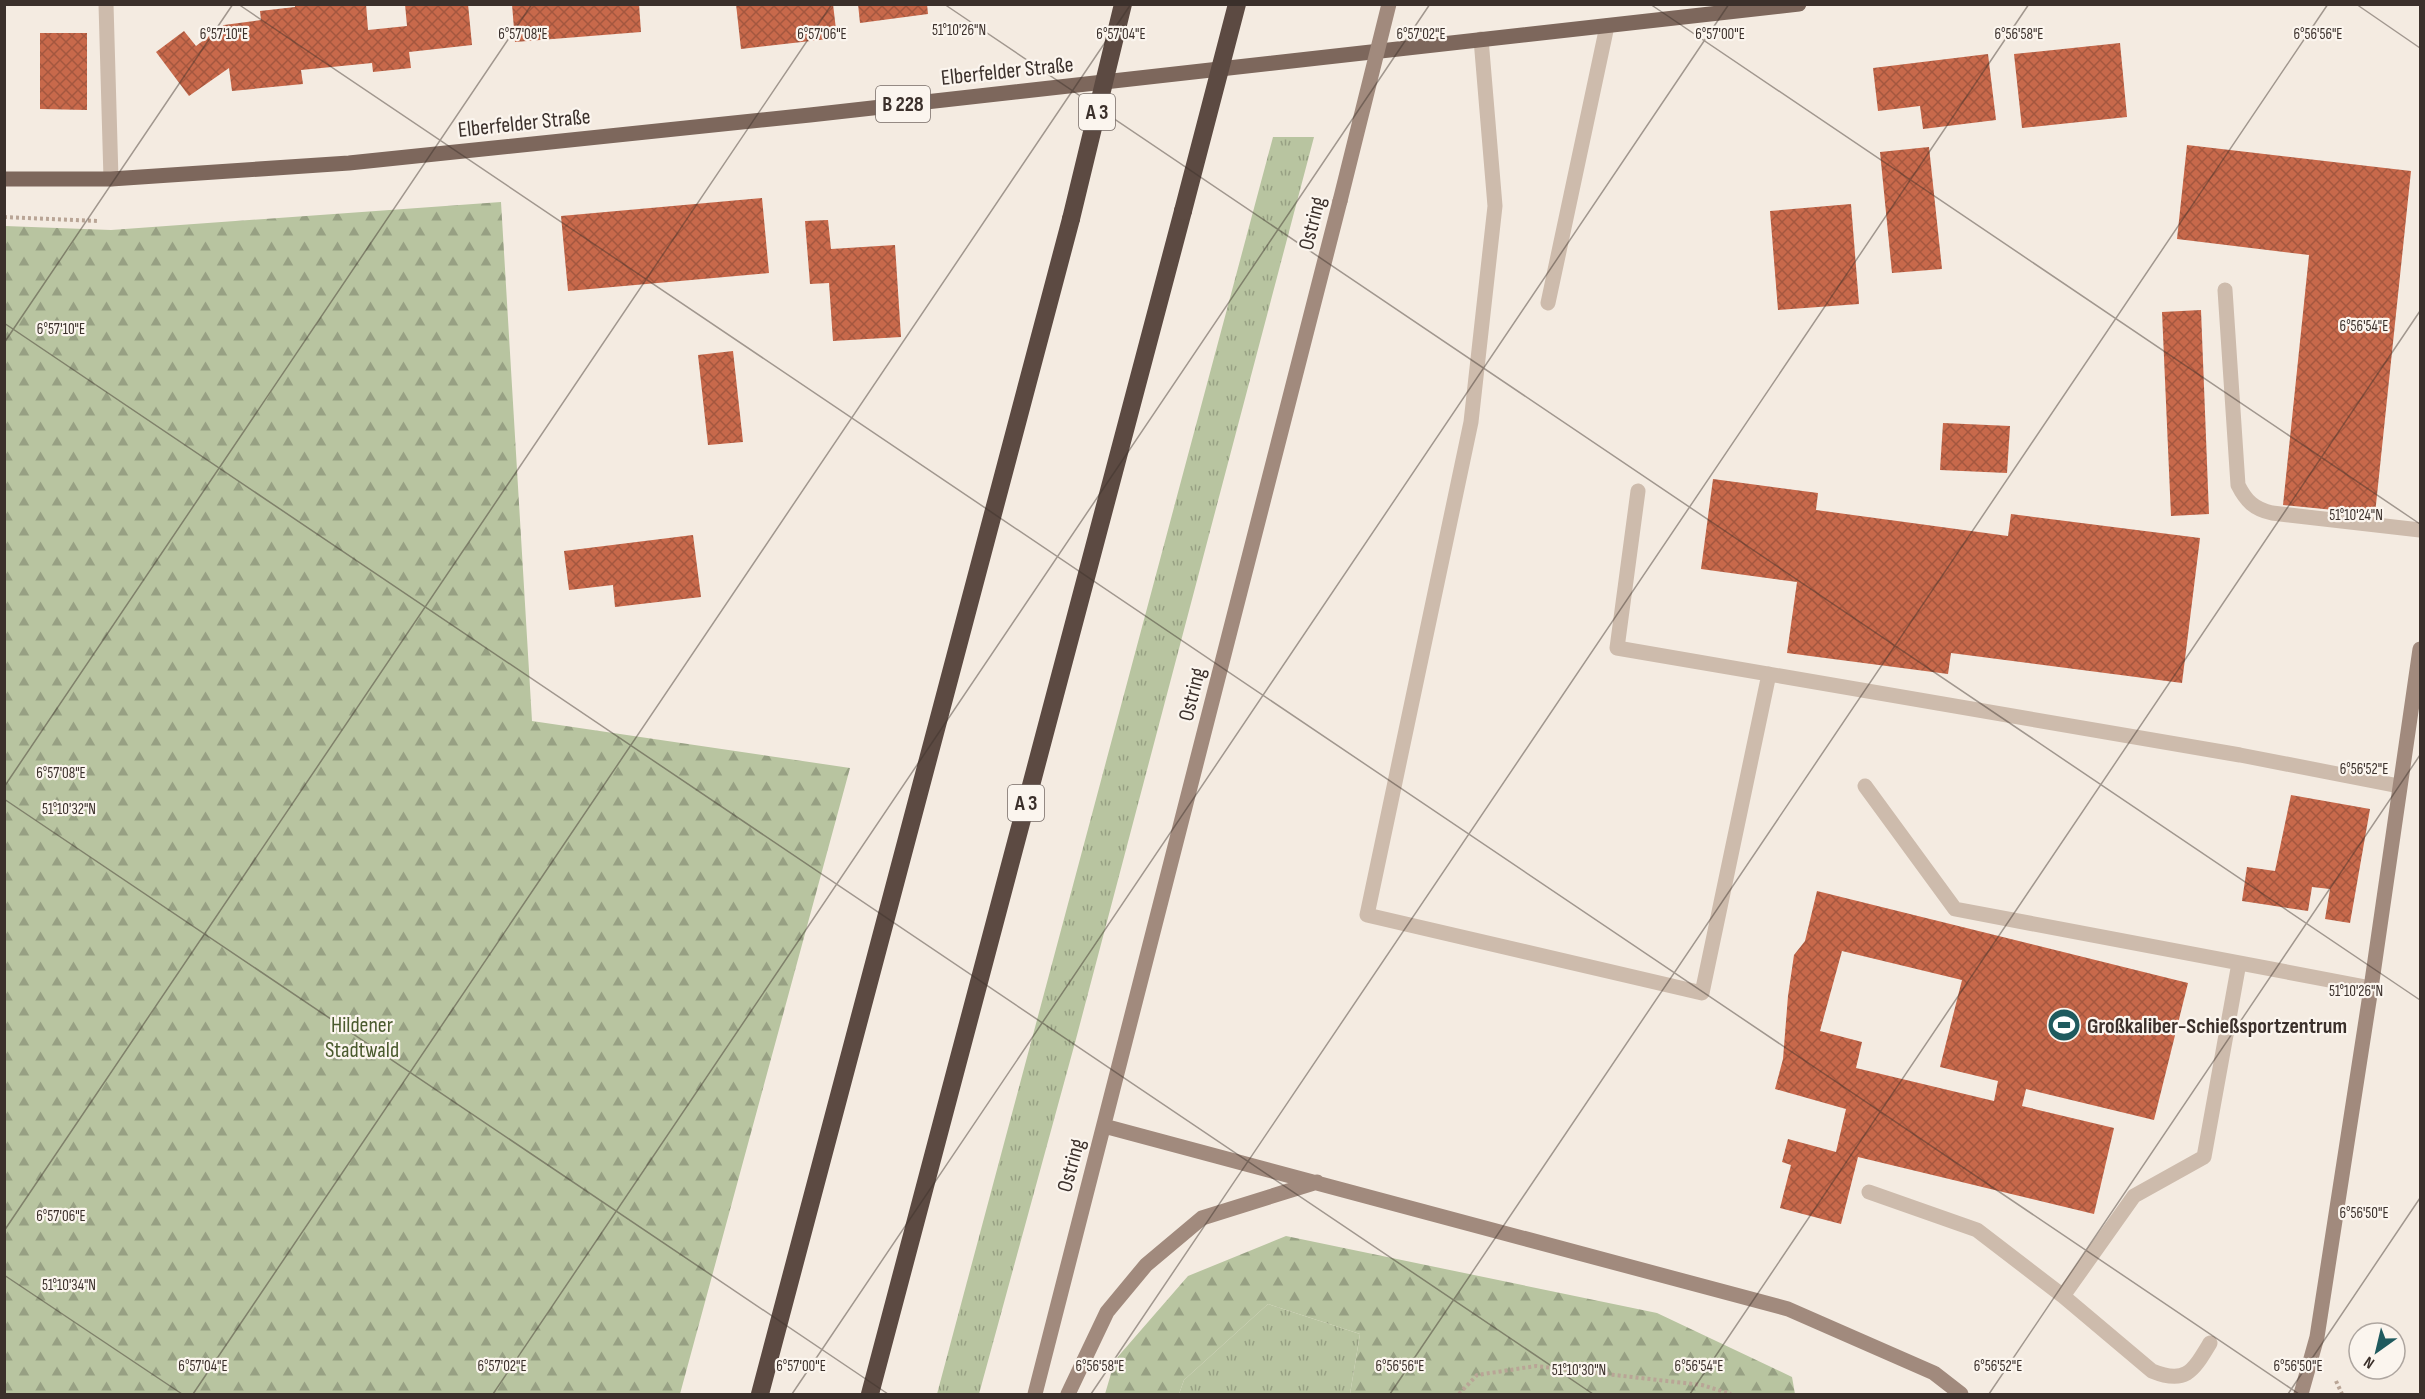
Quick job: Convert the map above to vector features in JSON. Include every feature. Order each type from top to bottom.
[{"type":"highway","name":"A 3","points":[[760,1395],[1071,219],[1123,4]]},
{"type":"highway","name":"A 3","points":[[870,1395],[1236,4]]},
{"type":"main road","name":"Ostring","points":[[1035,1395],[1389,4]]},
{"type":"main road","name":"Elberfelder Straße","points":[[4,179],[111,179],[361,161],[822,114],[1799,4]]},
{"type":"main road","points":[[2301,1395],[2317,1337],[2421,649]]},
{"type":"main road","points":[[1104,1126],[1788,1309],[1934,1373],[1961,1395]]},
{"type":"main road","points":[[1068,1395],[1107,1312],[1146,1265],[1202,1218],[1317,1182]]},
{"type":"lane","points":[[106,4],[111,179]]},
{"type":"lane","points":[[1548,303],[1607,26]]},
{"type":"lane","points":[[1481,39],[1495,206],[1471,422],[1367,915],[1702,993],[1769,674]]},
{"type":"lane","points":[[2225,290],[2238,486],[2244,498],[2253,506],[2272,513],[2421,530]]},
{"type":"lane","points":[[1638,491],[1617,648],[2240,755],[2399,786]]},
{"type":"lane","points":[[1864,786],[1956,909],[2371,988]]},
{"type":"lane","points":[[2063,1296],[2134,1196],[2204,1157],[2239,963]]},
{"type":"lane","points":[[1869,1192],[1977,1230],[2063,1296],[2152,1371],[2168,1377],[2182,1376],[2193,1370],[2210,1343]]},
{"type":"path","points":[[4,218],[99,221]]},
{"type":"path","points":[[1459,1395],[1477,1375],[1536,1366],[1702,1385],[1731,1395]]},
{"type":"green space","points":[[1273,137],[1314,137],[1076,1039],[979,1394],[937,1394]]},
{"type":"green space","name":"Hildener Stadtwald","points":[[501,202],[532,721],[850,768],[680,1394],[5,1394],[5,226],[111,230]]},
{"type":"green space","points":[[1286,1236],[1657,1313],[1792,1377],[1795,1394],[1350,1394],[1360,1334],[1268,1304],[1184,1380],[1179,1394],[1105,1394],[1115,1360],[1188,1276]]},
{"type":"green space","points":[[1268,1304],[1360,1334],[1350,1394],[1179,1394],[1184,1380]]},
{"type":"building","points":[[295,4],[366,4],[368,30],[407,26],[405,4],[468,4],[472,45],[409,52],[411,68],[373,72],[372,63],[301,70],[303,84],[232,91],[229,68],[189,96],[156,52],[184,31],[196,46],[224,25],[261,20],[260,11],[295,7]]},
{"type":"building","points":[[512,4],[639,4],[641,32],[515,42]]},
{"type":"building","points":[[736,4],[833,4],[837,38],[741,49]]},
{"type":"building","points":[[858,4],[927,4],[928,14],[860,23]]},
{"type":"building","points":[[40,33],[87,33],[87,110],[40,109]]},
{"type":"building","points":[[2120,43],[2127,117],[2022,128],[2014,54]]},
{"type":"building","points":[[1988,54],[1996,120],[1923,129],[1920,106],[1878,111],[1873,68]]},
{"type":"building","points":[[2187,145],[2411,171],[2375,514],[2283,505],[2309,255],[2177,239]]},
{"type":"building","points":[[1929,147],[1942,269],[1892,273],[1880,152]]},
{"type":"building","points":[[762,198],[769,273],[568,291],[561,216]]},
{"type":"building","points":[[1851,204],[1859,304],[1778,310],[1770,211]]},
{"type":"building","points":[[828,220],[831,249],[895,245],[901,337],[833,341],[829,283],[810,284],[805,221]]},
{"type":"building","points":[[2201,310],[2209,514],[2171,516],[2162,312]]},
{"type":"building","points":[[733,351],[743,442],[708,445],[698,355]]},
{"type":"building","points":[[1943,423],[2010,426],[2007,473],[1940,470]]},
{"type":"building","points":[[1713,479],[1818,493],[1816,510],[2008,536],[2011,514],[2200,538],[2182,683],[1951,653],[1948,674],[1787,653],[1797,582],[1701,569]]},
{"type":"building","points":[[693,535],[701,597],[615,607],[613,585],[569,590],[564,551]]},
{"type":"building","points":[[2291,795],[2370,809],[2350,923],[2325,919],[2330,889],[2312,887],[2308,911],[2242,901],[2247,867],[2275,871]]},
{"type":"building","name":"Großkaliber-Schießsportzentrum","points":[[1817,891],[2188,983],[2154,1120],[2026,1089],[2022,1106],[2114,1128],[2094,1214],[1858,1157],[1841,1224],[1780,1208],[1791,1165],[1782,1162],[1788,1139],[1836,1152],[1846,1109],[1775,1089],[1783,1059],[1794,955],[1805,941]],"holes":[[[1842,951],[1962,980],[1940,1067],[1998,1081],[1994,1101],[1856,1068],[1862,1042],[1820,1031]]]},
{"type":"place","name":"Großkaliber-Schießsportzentrum","points":[[2064,1025]]}]
